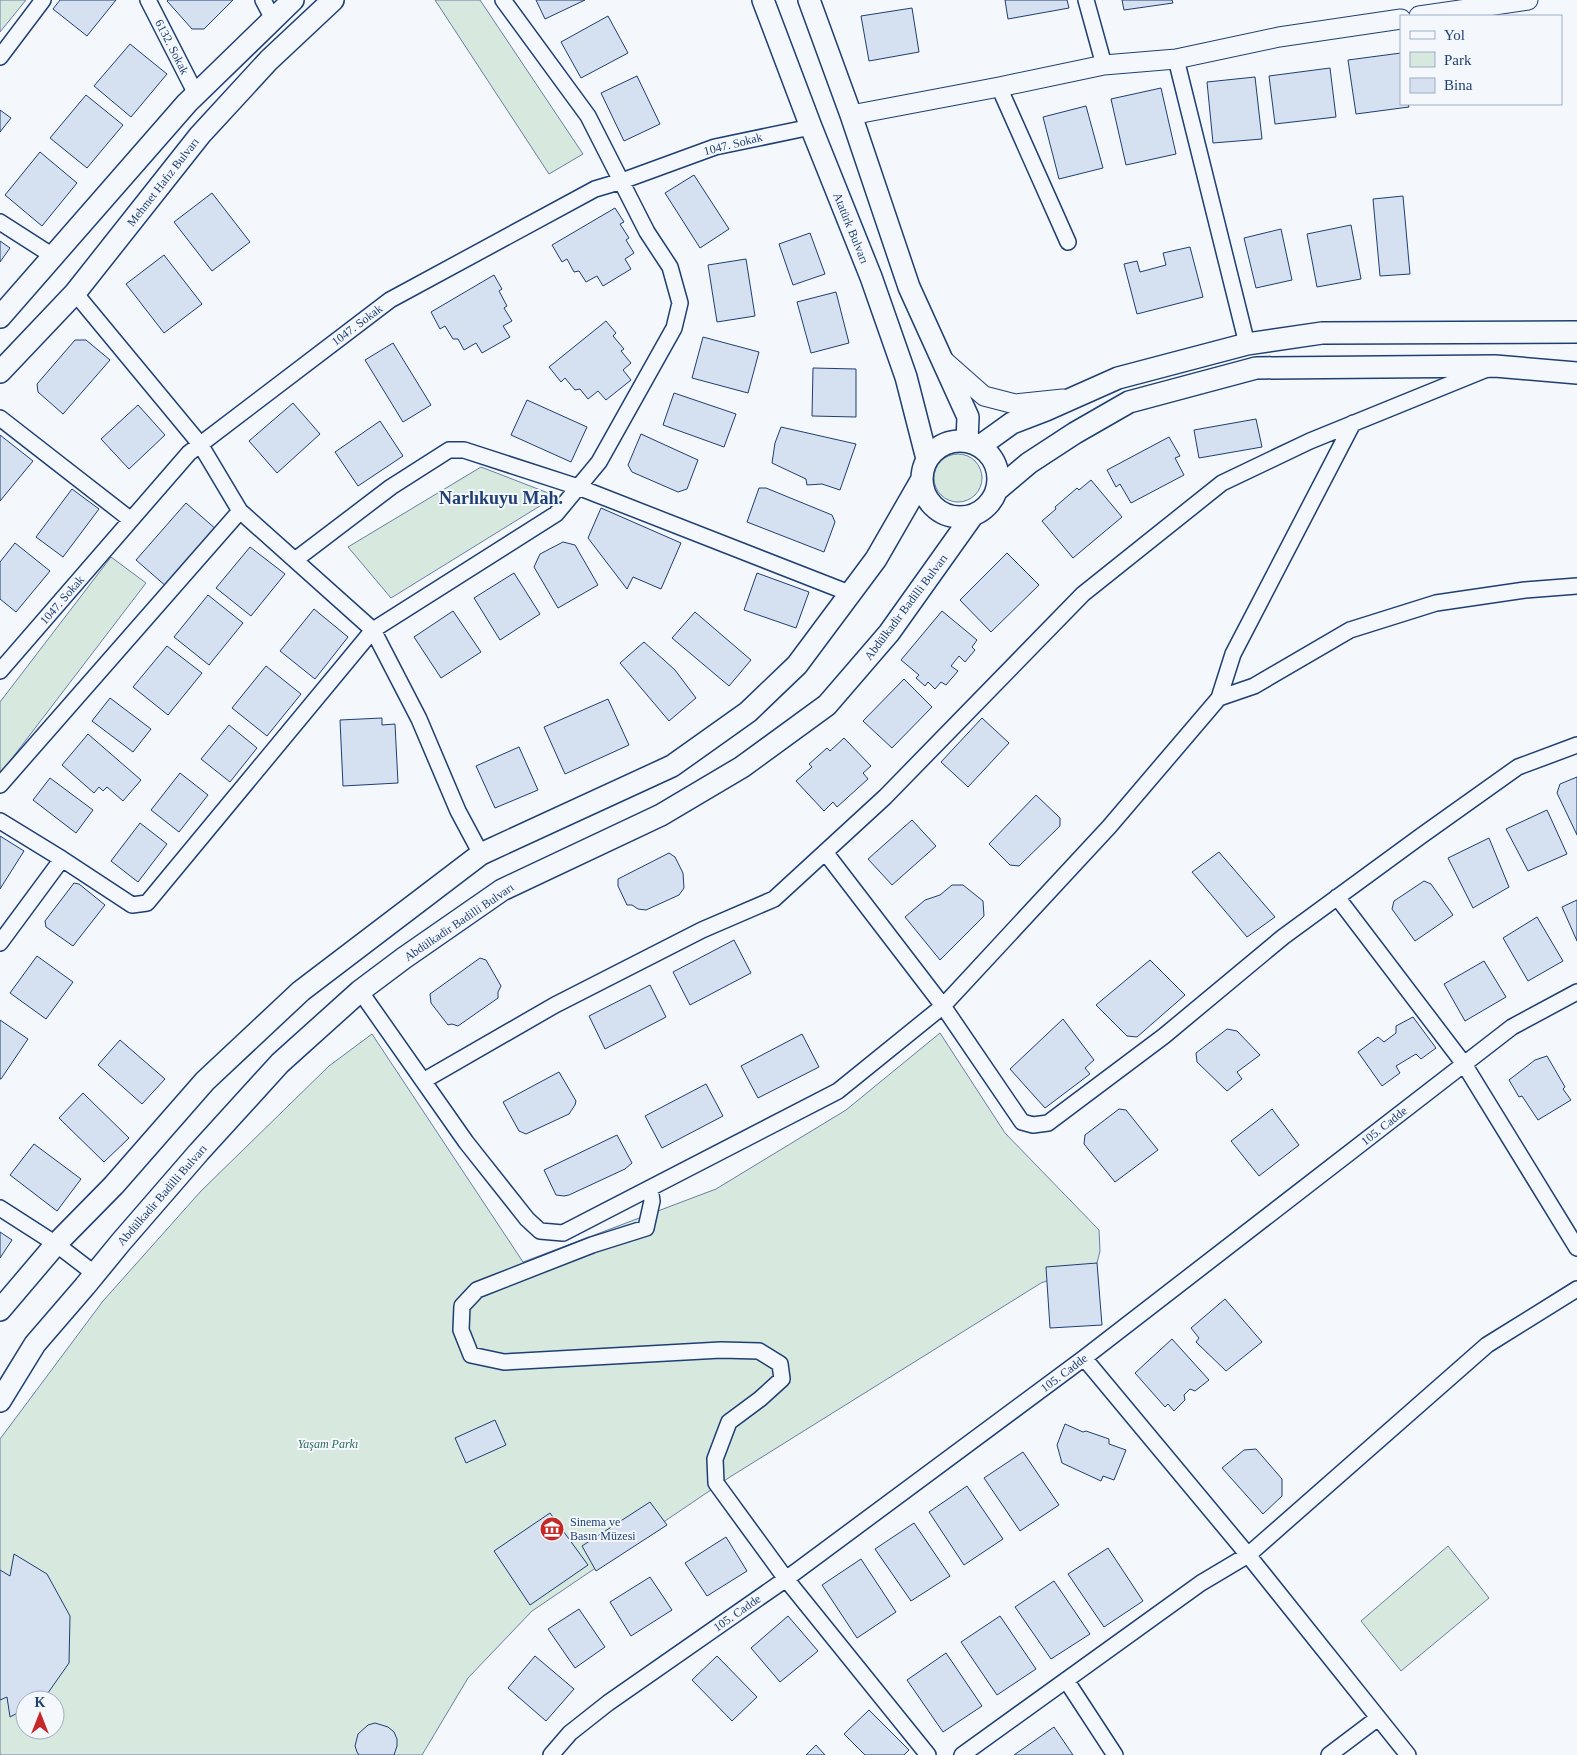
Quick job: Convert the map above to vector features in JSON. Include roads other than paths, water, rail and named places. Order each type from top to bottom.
[{"type":"main road","points":[[0,317],[196,94],[293,0]]},
{"type":"main road","name":"Mehmet Hafız Bulvarı","points":[[0,372],[75,293],[200,135],[269,60],[333,0]]},
{"type":"main road","name":"Atatürk Bulvarı","points":[[763,0],[810,127],[874,286],[906,377],[924,469]]},
{"type":"main road","points":[[809,0],[851,115],[909,287],[968,417],[974,443],[991,456],[998,470],[997,490],[992,501],[983,510],[973,515],[955,516],[938,510],[929,502],[924,491],[924,469]]},
{"type":"main road","points":[[0,1310],[56,1244],[114,1184],[206,1081],[301,991],[481,854],[672,766],[748,712],[797,665],[876,559],[932,452],[949,442],[974,443],[1012,423],[1118,378],[1247,344],[1322,333],[1574,329]]},
{"type":"main road","points":[[997,490],[1029,462],[1074,433],[1129,402],[1256,368],[1495,366],[1577,373]]},
{"type":"main road","name":"Abdülkadir Badilli Bulvarı","points":[[0,1402],[35,1344],[199,1152],[280,1063],[360,991],[502,890],[661,815],[742,767],[827,705],[889,634],[973,515]]},
{"type":"street","points":[[0,57],[43,0]]},
{"type":"street","name":"6132. Sokak","points":[[148,0],[196,94]]},
{"type":"street","points":[[263,0],[273,20]]},
{"type":"street","points":[[0,821],[132,905],[146,902],[373,630],[556,514],[599,462],[674,328],[680,303],[670,267],[647,232],[588,116],[503,0]]},
{"type":"street","points":[[1086,0],[1104,65]]},
{"type":"street","points":[[1424,15],[1494,2],[1528,0]]},
{"type":"street","points":[[851,115],[1104,65],[1176,59],[1279,37],[1400,19]]},
{"type":"street","points":[[1176,59],[1247,344]]},
{"type":"street","points":[[999,87],[1068,242]]},
{"type":"street","name":"1047. Sokak","points":[[0,671],[189,453],[390,300],[595,189],[715,147],[810,127]]},
{"type":"street","points":[[0,222],[53,256]]},
{"type":"street","points":[[75,293],[200,444],[240,511],[373,630],[419,719],[458,811],[481,854]]},
{"type":"street","points":[[941,358],[984,396],[1015,404],[1072,399]]},
{"type":"street","points":[[423,1081],[555,1005],[702,930],[774,900],[885,796],[1083,594],[1222,483],[1310,441],[1495,366]]},
{"type":"street","points":[[0,418],[131,520]]},
{"type":"street","points":[[360,991],[466,1142],[527,1219],[540,1232],[563,1233],[838,1091],[942,1006],[1109,827],[1219,698],[1233,654],[1353,423]]},
{"type":"street","points":[[295,560],[391,487],[449,450],[464,450],[578,487],[850,593]]},
{"type":"street","points":[[0,785],[240,511]]},
{"type":"street","points":[[1219,698],[1254,686],[1350,630],[1436,602],[1525,590],[1577,586]]},
{"type":"street","points":[[825,852],[942,1006],[1022,1122],[1033,1125],[1048,1123],[1164,1036],[1283,937],[1518,767],[1577,745]]},
{"type":"street","points":[[0,943],[62,859]]},
{"type":"street","points":[[1337,897],[1464,1064],[1577,1248]]},
{"type":"street","name":"105. Cadde","points":[[551,1755],[570,1733],[608,1703],[786,1579],[1084,1358],[1512,1026],[1577,992]]},
{"type":"street","points":[[650,1188],[652,1201],[646,1228],[592,1245],[477,1290],[462,1306],[461,1330],[471,1355],[504,1362],[722,1350],[759,1351],[780,1364],[782,1379],[760,1399],[729,1422],[715,1459],[716,1483],[786,1579],[928,1755]]},
{"type":"street","points":[[0,1208],[56,1244],[95,1274]]},
{"type":"street","points":[[962,1755],[1201,1583],[1248,1555],[1487,1345],[1577,1289]]},
{"type":"street","points":[[1084,1358],[1248,1555],[1408,1755]]},
{"type":"street","points":[[1066,1680],[1115,1755]]},
{"type":"street","points":[[1329,1755],[1378,1718]]},
{"type":"place","name":"Sinema ve Basın Müzesi","points":[[552,1529]]},
{"type":"district","name":"Narlıkuyu Mah.","points":[[501,498]]},
{"type":"park label","name":"Yaşam Parkı","points":[[328,1444]]}]
